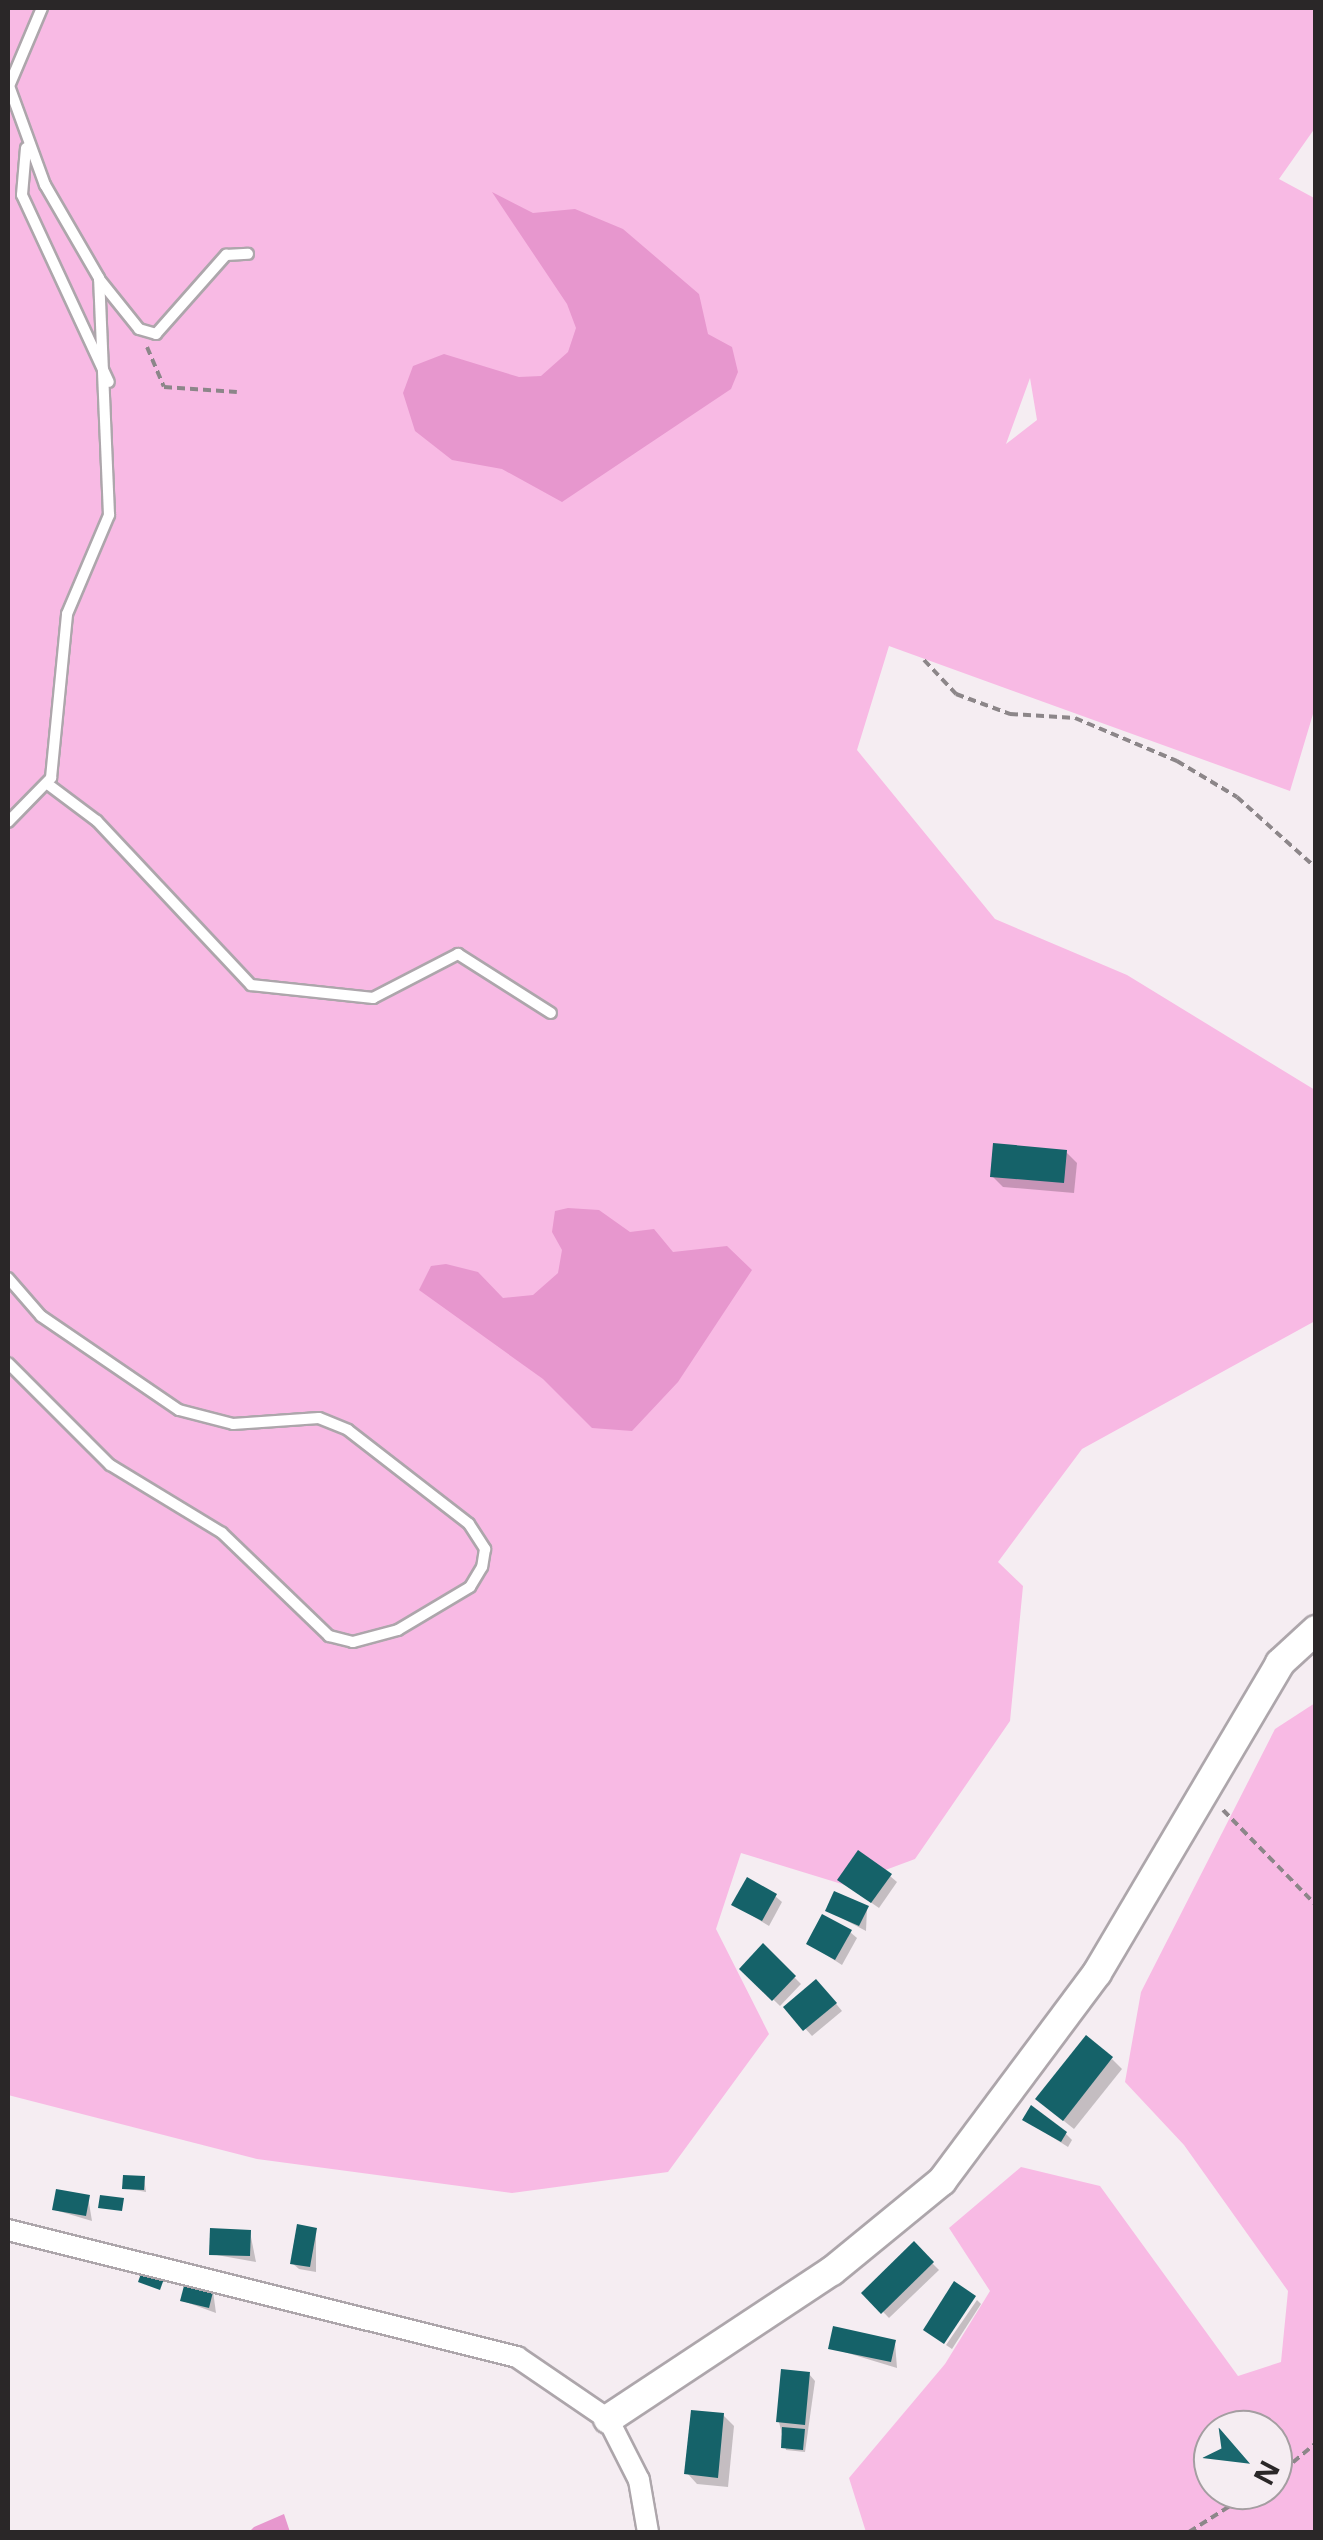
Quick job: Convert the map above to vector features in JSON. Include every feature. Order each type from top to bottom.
[{"type":"street","points":[[608,2419],[832,2271],[942,2182],[1132,1921],[1204,1787],[1280,1663],[1316,1630]]},
{"type":"street","points":[[8,2230],[464,2340],[517,2357],[608,2419],[639,2480],[648,2532]]},
{"type":"lane","points":[[42,8],[9,86],[27,142],[99,278],[138,329],[156,334],[226,256],[248,254]]},
{"type":"lane","points":[[27,142],[22,196],[109,382]]},
{"type":"lane","points":[[8,822],[49,785],[66,614],[109,515],[109,382],[99,278]]},
{"type":"lane","points":[[49,785],[97,821],[251,985],[374,998],[458,954],[551,1013]]},
{"type":"lane","points":[[8,1278],[41,1316],[178,1410],[233,1424],[318,1418],[348,1430],[469,1524],[485,1549],[482,1567],[470,1587],[398,1630],[353,1642],[329,1636],[222,1532],[110,1465],[8,1363]]},
{"type":"path","points":[[138,329],[164,387],[236,392]]},
{"type":"path","points":[[924,660],[956,694],[1010,714],[1075,718],[1177,761],[1237,797],[1316,868]]},
{"type":"path","points":[[1204,1787],[1269,1866],[1316,1905]]},
{"type":"path","points":[[1293,2466],[1308,2456],[1316,2443]]},
{"type":"path","points":[[1308,2456],[1316,2460]]},
{"type":"path","points":[[1189,2532],[1224,2510]]},
{"type":"shaded area","points":[[8,8],[1315,8],[1315,128],[1279,179],[1316,199],[1316,704],[1290,791],[889,646],[857,750],[995,919],[1127,975],[1315,1090],[1315,1321],[1082,1449],[1032,1516],[998,1562],[1023,1586],[1010,1721],[915,1859],[845,1885],[741,1853],[716,1929],[769,2034],[668,2172],[512,2193],[257,2159],[8,2095]],"holes":[[[1030,378],[1037,420],[1006,444]]]},
{"type":"shaded area","points":[[492,192],[533,213],[575,209],[623,229],[699,294],[708,334],[732,347],[738,372],[731,389],[562,502],[502,469],[452,460],[415,431],[403,393],[413,366],[444,354],[519,377],[541,376],[568,352],[576,328],[567,304]]},
{"type":"shaded area","points":[[599,1210],[630,1232],[654,1229],[673,1252],[727,1246],[752,1270],[678,1382],[632,1431],[592,1428],[543,1379],[419,1290],[431,1266],[446,1264],[478,1272],[503,1298],[533,1295],[558,1273],[562,1250],[552,1232],[555,1211]]},
{"type":"shaded area","points":[[1315,1703],[1315,2532],[866,2532],[849,2478],[945,2364],[990,2291],[949,2228],[1021,2167],[1100,2186],[1238,2376],[1281,2362],[1288,2291],[1184,2145],[1125,2082],[1141,1992],[1275,1729]]},
{"type":"shaded area","points":[[284,2514],[290,2532],[249,2532],[254,2527]]},
{"type":"building","points":[[993,1143],[1067,1150],[1064,1183],[990,1177]]},
{"type":"building","points":[[858,1850],[892,1874],[871,1903],[837,1880]]},
{"type":"building","points":[[747,1877],[777,1894],[762,1921],[731,1905]]},
{"type":"building","points":[[834,1891],[869,1906],[859,1926],[825,1911]]},
{"type":"building","points":[[822,1914],[852,1930],[835,1960],[806,1944]]},
{"type":"building","points":[[763,1943],[796,1976],[772,2001],[739,1969]]},
{"type":"building","points":[[816,1979],[837,2003],[803,2031],[783,2007]]},
{"type":"building","points":[[1086,2035],[1113,2057],[1063,2121],[1035,2099]]},
{"type":"building","points":[[1031,2105],[1067,2132],[1061,2142],[1022,2120]]},
{"type":"building","points":[[123,2175],[145,2176],[144,2190],[122,2189]]},
{"type":"building","points":[[56,2189],[90,2195],[86,2216],[52,2210]]},
{"type":"building","points":[[100,2195],[124,2198],[122,2211],[98,2208]]},
{"type":"building","points":[[297,2224],[317,2228],[310,2267],[290,2264]]},
{"type":"building","points":[[210,2228],[251,2230],[250,2256],[209,2255]]},
{"type":"building","points":[[914,2241],[934,2262],[881,2314],[861,2293]]},
{"type":"building","points":[[143,2268],[165,2276],[160,2290],[138,2282]]},
{"type":"building","points":[[954,2281],[976,2296],[944,2344],[923,2330]]},
{"type":"building","points":[[185,2282],[214,2288],[209,2308],[180,2301]]},
{"type":"building","points":[[833,2326],[896,2340],[891,2362],[828,2349]]},
{"type":"building","points":[[781,2369],[810,2372],[805,2425],[776,2422]]},
{"type":"building","points":[[691,2410],[724,2413],[718,2478],[684,2474]]},
{"type":"building","points":[[782,2427],[805,2429],[803,2450],[781,2448]]}]
